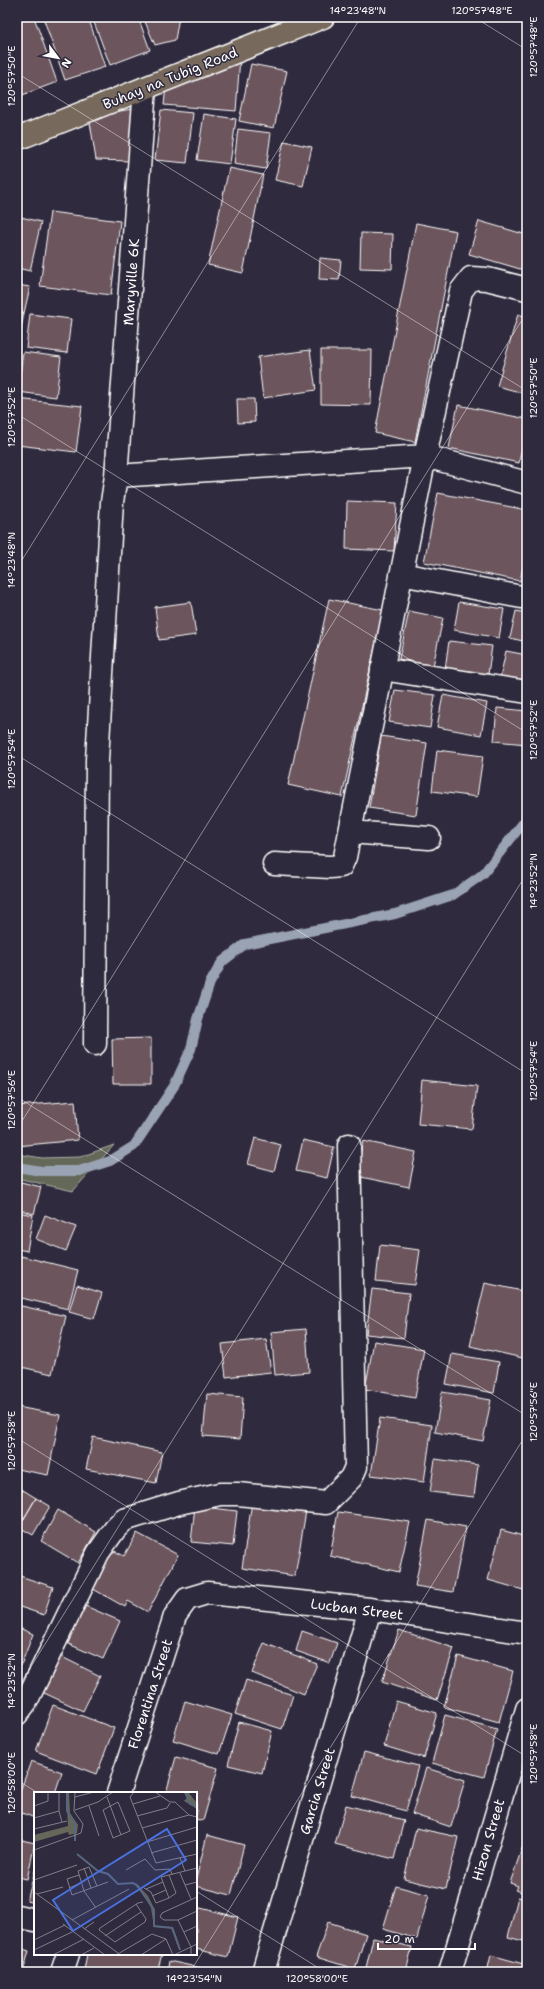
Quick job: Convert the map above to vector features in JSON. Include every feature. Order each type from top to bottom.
[{"type":"main road","name":"Buhay na Tubig Road","points":[[17,139],[323,17]]},
{"type":"street","name":"Maryville 6K","points":[[96,1044],[97,760],[112,502],[116,476],[144,88]]},
{"type":"street","points":[[274,864],[330,868],[341,866],[345,857],[425,456],[461,291],[471,278],[487,279],[527,289]]},
{"type":"street","points":[[116,476],[425,456],[527,484]]},
{"type":"street","points":[[401,574],[527,598]]},
{"type":"street","points":[[382,669],[527,692]]},
{"type":"street","points":[[350,832],[429,838]]},
{"type":"street","points":[[17,1714],[26,1702],[98,1553],[115,1529],[124,1520],[179,1503],[220,1494],[238,1494],[326,1504],[351,1478],[356,1467],[350,1145]]},
{"type":"street","name":"Lucban Street","points":[[187,1599],[207,1593],[370,1609],[527,1632]]},
{"type":"street","name":"Florentina Street","points":[[118,1792],[175,1616],[187,1599]]},
{"type":"street","name":"Garcia Street","points":[[263,1972],[370,1609]]},
{"type":"street","name":"Hizon Street","points":[[450,1972],[527,1709]]},
{"type":"street","points":[[17,1916],[34,1920]]},
{"type":"street","points":[[62,1972],[68,1955]]},
{"type":"green space","points":[[114,1145],[73,1191],[17,1178],[17,1154],[42,1158],[80,1157]]},
{"type":"building","points":[[34,17],[57,82],[17,97],[17,22]]},
{"type":"building","points":[[43,17],[88,17],[105,67],[65,80]]},
{"type":"building","points":[[92,17],[138,17],[150,50],[110,65]]},
{"type":"building","points":[[143,17],[179,17],[175,40],[155,45]]},
{"type":"building","points":[[240,57],[236,111],[164,105],[166,86]]},
{"type":"building","points":[[251,64],[287,71],[274,128],[239,121]]},
{"type":"building","points":[[132,109],[131,161],[96,160],[89,116]]},
{"type":"building","points":[[161,110],[193,113],[187,163],[155,160]]},
{"type":"building","points":[[204,114],[236,119],[230,164],[197,160]]},
{"type":"building","points":[[238,129],[271,133],[266,169],[234,164]]},
{"type":"building","points":[[284,141],[312,147],[303,186],[275,180]]},
{"type":"building","points":[[229,168],[263,175],[243,273],[208,265]]},
{"type":"building","points":[[50,212],[120,221],[111,295],[40,286]]},
{"type":"building","points":[[17,216],[41,222],[30,271],[17,268]]},
{"type":"building","points":[[479,221],[527,235],[527,271],[469,254]]},
{"type":"building","points":[[416,223],[456,231],[415,442],[375,433]]},
{"type":"building","points":[[361,233],[393,234],[392,269],[360,268]]},
{"type":"building","points":[[320,258],[341,260],[339,280],[319,279]]},
{"type":"building","points":[[17,285],[30,287],[24,313],[17,312]]},
{"type":"building","points":[[17,312],[24,313],[19,340],[17,340]]},
{"type":"building","points":[[30,314],[71,319],[67,353],[26,348]]},
{"type":"building","points":[[518,314],[527,317],[527,394],[497,386]]},
{"type":"building","points":[[310,350],[316,390],[263,398],[258,357]]},
{"type":"building","points":[[321,350],[372,350],[371,405],[321,404]]},
{"type":"building","points":[[23,352],[61,357],[56,397],[18,392]]},
{"type":"building","points":[[17,399],[82,406],[76,452],[17,445]]},
{"type":"building","points":[[237,399],[254,399],[255,422],[238,423]]},
{"type":"building","points":[[458,405],[527,419],[519,463],[449,448]]},
{"type":"building","points":[[438,493],[527,510],[527,547],[520,581],[424,562]]},
{"type":"building","points":[[347,501],[397,503],[394,551],[346,549]]},
{"type":"building","points":[[329,599],[383,610],[342,797],[288,785]]},
{"type":"building","points":[[191,602],[196,635],[159,640],[155,607]]},
{"type":"building","points":[[459,602],[504,609],[499,638],[454,630]]},
{"type":"building","points":[[409,611],[443,618],[433,666],[399,659]]},
{"type":"building","points":[[516,611],[527,613],[527,642],[510,638]]},
{"type":"building","points":[[449,641],[492,646],[488,674],[445,669]]},
{"type":"building","points":[[506,651],[527,655],[527,684],[500,678]]},
{"type":"building","points":[[395,690],[435,695],[430,728],[389,722]]},
{"type":"building","points":[[443,695],[487,703],[481,735],[437,727]]},
{"type":"building","points":[[497,708],[527,711],[527,744],[494,741]]},
{"type":"building","points":[[381,736],[427,743],[416,815],[369,808]]},
{"type":"building","points":[[437,750],[483,756],[477,797],[432,791]]},
{"type":"building","points":[[151,1038],[151,1084],[113,1084],[112,1039]]},
{"type":"building","points":[[422,1080],[477,1086],[472,1129],[418,1124]]},
{"type":"building","points":[[75,1101],[78,1140],[17,1146],[17,1106]]},
{"type":"building","points":[[255,1138],[281,1145],[274,1171],[248,1164]]},
{"type":"building","points":[[303,1140],[334,1147],[327,1178],[296,1171]]},
{"type":"building","points":[[363,1141],[416,1152],[409,1187],[356,1176]]},
{"type":"building","points":[[17,1181],[41,1187],[34,1214],[17,1209]]},
{"type":"building","points":[[17,1212],[33,1215],[27,1251],[17,1249]]},
{"type":"building","points":[[45,1215],[76,1227],[66,1251],[36,1239]]},
{"type":"building","points":[[380,1245],[420,1250],[415,1285],[376,1281]]},
{"type":"building","points":[[21,1256],[78,1270],[68,1309],[17,1297],[17,1274]]},
{"type":"building","points":[[485,1283],[527,1292],[527,1359],[470,1346]]},
{"type":"building","points":[[77,1285],[102,1293],[94,1319],[69,1312]]},
{"type":"building","points":[[372,1289],[409,1293],[404,1338],[366,1334]]},
{"type":"building","points":[[17,1305],[66,1316],[52,1374],[17,1366]]},
{"type":"building","points":[[306,1329],[309,1372],[275,1375],[271,1332]]},
{"type":"building","points":[[266,1339],[271,1372],[226,1377],[222,1344]]},
{"type":"building","points":[[374,1341],[424,1349],[415,1398],[365,1389]]},
{"type":"building","points":[[452,1354],[499,1362],[494,1393],[446,1384]]},
{"type":"building","points":[[442,1392],[491,1400],[483,1441],[435,1432]]},
{"type":"building","points":[[207,1394],[243,1397],[240,1439],[203,1436]]},
{"type":"building","points":[[17,1407],[60,1415],[48,1475],[17,1469]]},
{"type":"building","points":[[380,1418],[432,1425],[424,1482],[371,1475]]},
{"type":"building","points":[[93,1437],[162,1452],[156,1483],[86,1469]]},
{"type":"building","points":[[435,1459],[478,1465],[474,1497],[430,1492]]},
{"type":"building","points":[[17,1486],[23,1490],[17,1499]]},
{"type":"building","points":[[23,1490],[36,1498],[19,1527],[17,1526],[17,1499]]},
{"type":"building","points":[[36,1498],[50,1506],[33,1535],[19,1527]]},
{"type":"building","points":[[252,1502],[306,1511],[295,1576],[242,1568]]},
{"type":"building","points":[[195,1506],[237,1511],[233,1546],[191,1542]]},
{"type":"building","points":[[58,1510],[96,1532],[78,1563],[41,1541]]},
{"type":"building","points":[[338,1512],[410,1522],[399,1572],[330,1556]]},
{"type":"building","points":[[428,1520],[466,1527],[453,1592],[415,1586]]},
{"type":"building","points":[[501,1530],[527,1537],[527,1591],[488,1580]]},
{"type":"building","points":[[137,1533],[178,1555],[148,1612],[128,1601],[125,1607],[86,1585],[107,1547],[124,1556]]},
{"type":"building","points":[[17,1575],[53,1587],[44,1615],[17,1606]]},
{"type":"building","points":[[81,1604],[120,1621],[103,1659],[64,1642]]},
{"type":"building","points":[[17,1627],[33,1634],[21,1665],[17,1663]]},
{"type":"building","points":[[399,1630],[454,1648],[437,1700],[382,1682]]},
{"type":"building","points":[[302,1631],[337,1643],[330,1663],[296,1651]]},
{"type":"building","points":[[264,1643],[317,1664],[304,1694],[252,1673]]},
{"type":"building","points":[[60,1656],[100,1676],[83,1711],[42,1692]]},
{"type":"building","points":[[458,1656],[513,1671],[499,1722],[444,1707]]},
{"type":"building","points":[[246,1680],[293,1695],[282,1729],[235,1714]]},
{"type":"building","points":[[185,1701],[232,1715],[219,1754],[173,1740]]},
{"type":"building","points":[[396,1701],[437,1713],[424,1758],[384,1746]]},
{"type":"building","points":[[53,1705],[114,1728],[97,1774],[36,1751]]},
{"type":"building","points":[[445,1715],[497,1729],[484,1777],[432,1763]]},
{"type":"building","points":[[239,1722],[272,1731],[262,1773],[228,1765]]},
{"type":"building","points":[[364,1752],[418,1766],[406,1811],[352,1796]]},
{"type":"building","points":[[176,1757],[218,1768],[203,1821],[197,1819],[197,1792],[166,1792]]},
{"type":"building","points":[[31,1761],[62,1772],[55,1792],[34,1792],[34,1818],[17,1811],[17,1800]]},
{"type":"building","points":[[426,1768],[465,1780],[451,1827],[412,1814]]},
{"type":"building","points":[[346,1805],[404,1820],[394,1859],[335,1844]]},
{"type":"building","points":[[416,1828],[458,1837],[446,1889],[404,1879]]},
{"type":"building","points":[[207,1835],[244,1845],[231,1895],[197,1886],[197,1875]]},
{"type":"building","points":[[17,1839],[34,1843],[27,1879],[17,1877]]},
{"type":"building","points":[[525,1840],[527,1840],[527,1894],[516,1890],[518,1886],[510,1883]]},
{"type":"building","points":[[34,1874],[34,1903],[27,1901]]},
{"type":"building","points":[[396,1886],[429,1895],[417,1939],[383,1929]]},
{"type":"building","points":[[518,1897],[527,1899],[527,1942],[508,1937]]},
{"type":"building","points":[[197,1907],[238,1917],[228,1957],[197,1949]]},
{"type":"building","points":[[328,1922],[366,1934],[355,1969],[316,1957]]},
{"type":"building","points":[[373,1938],[412,1947],[406,1972],[365,1972]]},
{"type":"building","points":[[17,1947],[29,1951],[23,1972],[17,1972]]},
{"type":"building","points":[[87,1955],[162,1955],[157,1972],[95,1972],[84,1970]]},
{"type":"building","points":[[491,1955],[527,1965],[527,1972],[487,1972]]},
{"type":"building","points":[[169,1961],[205,1969],[204,1972],[167,1972]]},
{"type":"waterway","points":[[17,1167],[41,1171],[79,1171],[110,1161],[134,1146],[174,1086],[191,1049],[198,1019],[210,983],[222,962],[245,944],[395,914],[453,895],[483,874],[527,818]]}]
